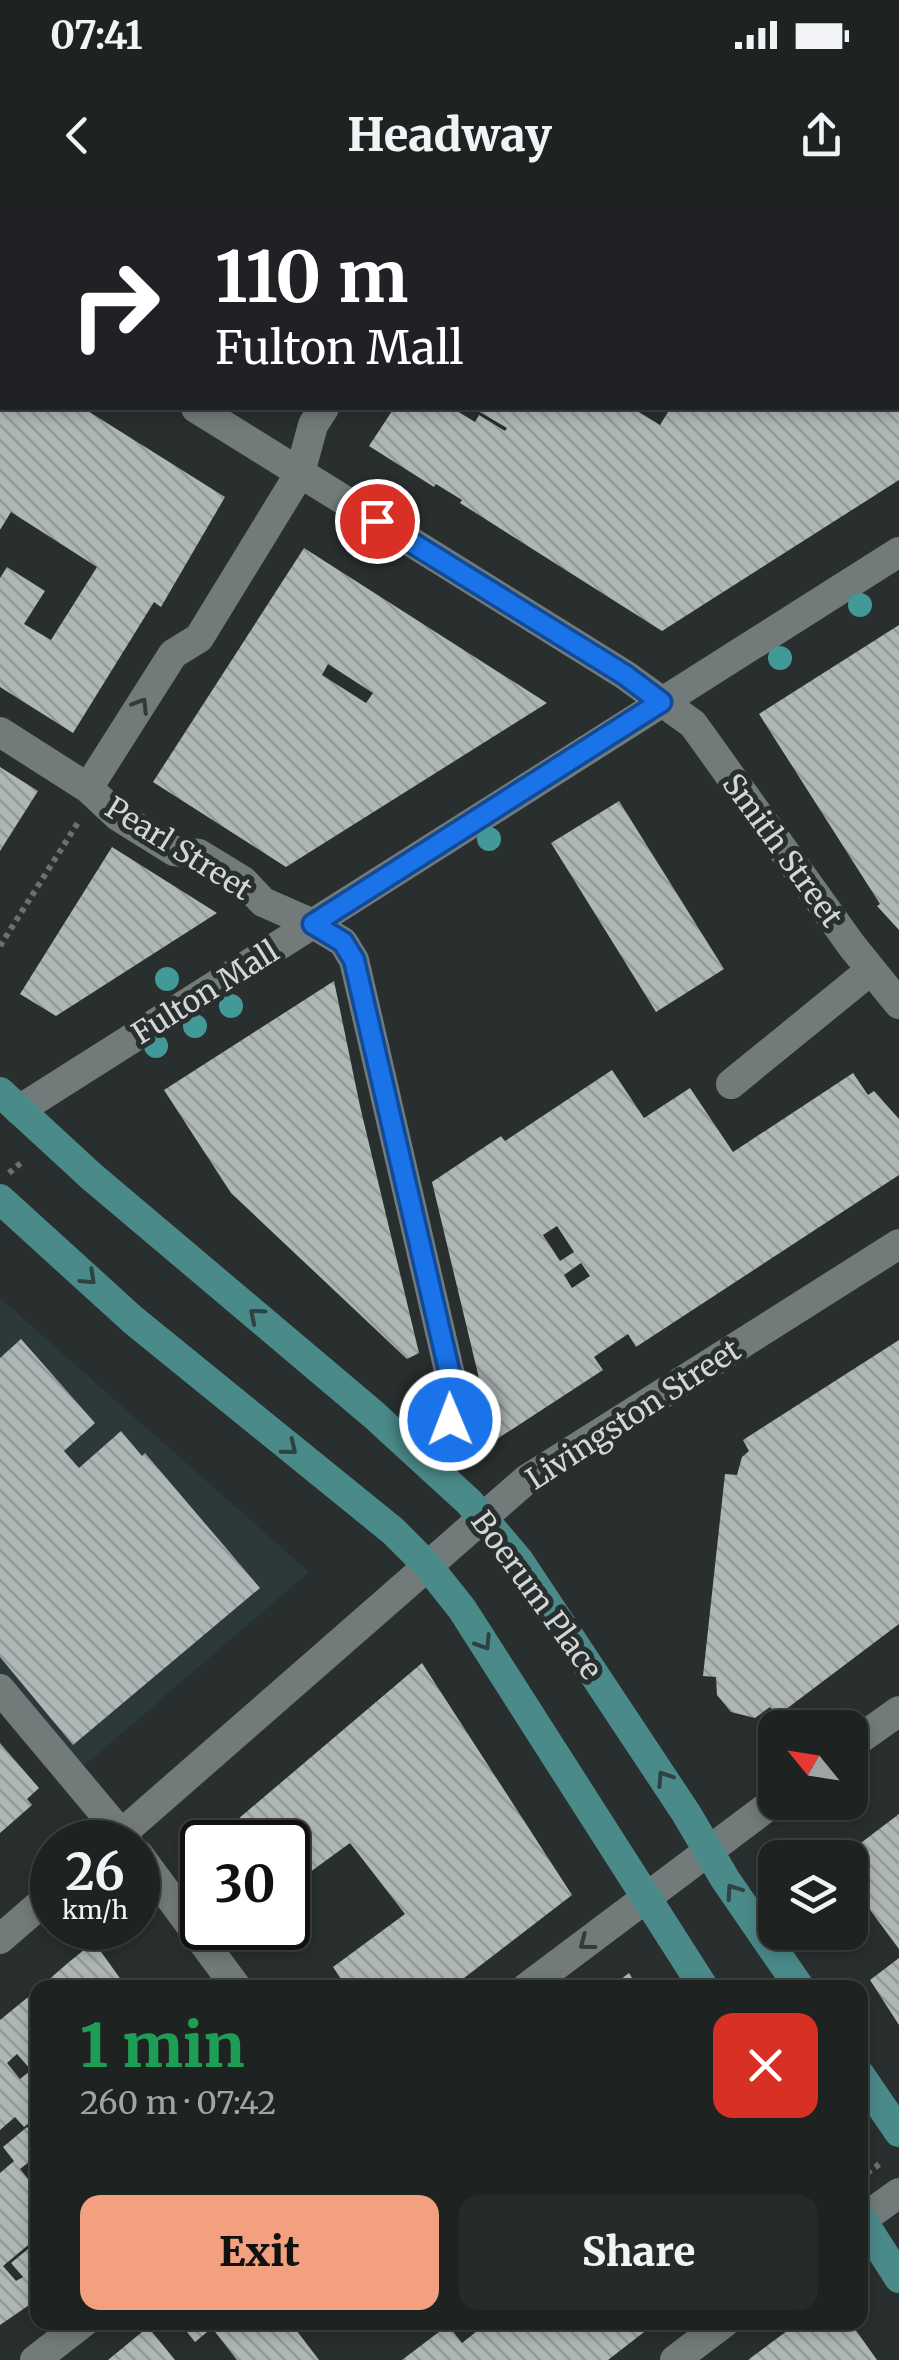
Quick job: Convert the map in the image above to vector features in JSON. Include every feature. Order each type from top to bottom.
[{"type":"main road","name":"Boerum Place","points":[[6,1108],[441,1474],[482,1517],[530,1577],[795,1980]]},
{"type":"main road","points":[[4,1186],[134,1320],[393,1532],[427,1565],[462,1608],[699,1980]]},
{"type":"main road","points":[[868,2087],[899,2132]]},
{"type":"main road","points":[[868,2230],[899,2278]]},
{"type":"street","name":"Smith Street","points":[[199,410],[625,675],[693,724],[899,1004]]},
{"type":"street","points":[[86,802],[174,654],[199,638],[300,473],[313,425],[323,410]]},
{"type":"street","name":"Fulton Mall","points":[[6,1108],[313,924],[899,552]]},
{"type":"street","name":"Pearl Street","points":[[0,732],[86,802],[118,816],[174,851],[199,854],[243,881],[263,902],[343,942],[354,960],[454,1392],[441,1474]]},
{"type":"street","points":[[731,1084],[871,970]]},
{"type":"street","name":"Livingston Street","points":[[150,1820],[427,1565],[526,1480],[899,1244]]},
{"type":"street","points":[[0,1689],[106,1820]]},
{"type":"street","points":[[868,1733],[899,1711]]},
{"type":"street","points":[[537,1980],[758,1813]]},
{"type":"street","points":[[160,1888],[231,1980]]},
{"type":"street","points":[[0,1939],[30,1913]]},
{"type":"street","points":[[868,2214],[899,2193]]},
{"type":"street","points":[[35,2360],[74,2330]]},
{"type":"street","points":[[675,2360],[714,2330]]},
{"type":"path","points":[[0,946],[86,802]]},
{"type":"path","points":[[4,1186],[22,1162]]},
{"type":"path","points":[[868,2172],[881,2164]]},
{"type":"shaded area","points":[[0,1298],[309,1572],[72,1776],[0,1689]]},
{"type":"building","points":[[0,410],[86,410],[225,497],[161,607],[154,602],[73,733],[0,687],[0,578],[7,567],[45,591],[24,624],[51,640],[97,567],[11,512],[0,530]]},
{"type":"building","points":[[393,410],[455,410],[475,422],[479,415],[505,431],[507,428],[476,410],[635,410],[660,425],[668,412],[664,410],[899,410],[899,480],[662,631],[460,503],[462,500],[369,446]]},
{"type":"building","points":[[304,548],[547,703],[286,867],[153,782]],"holes":[[[328,664],[373,693],[366,703],[322,675]]]},
{"type":"building","points":[[899,625],[899,930],[877,906],[880,904],[759,714]]},
{"type":"building","points":[[0,767],[38,791],[0,851]]},
{"type":"building","points":[[619,801],[724,969],[656,1012],[551,843]]},
{"type":"building","points":[[112,847],[217,913],[56,1016],[20,994]]},
{"type":"building","points":[[334,981],[419,1353],[407,1359],[231,1193],[164,1090]]},
{"type":"building","points":[[612,1070],[644,1118],[690,1088],[733,1152],[853,1073],[868,1095],[874,1091],[899,1119],[899,1175],[636,1347],[628,1334],[594,1357],[603,1370],[494,1441],[432,1182],[501,1136],[505,1141]],"holes":[[[557,1226],[574,1252],[560,1261],[543,1235]],[[581,1263],[590,1276],[572,1288],[564,1275]]]},
{"type":"building","points":[[21,1339],[95,1423],[64,1451],[79,1468],[121,1431],[142,1456],[145,1453],[260,1588],[73,1745],[0,1657],[0,1358]]},
{"type":"building","points":[[899,1340],[899,1624],[785,1710],[758,1710],[755,1718],[731,1712],[717,1695],[716,1677],[703,1676],[725,1474],[737,1475],[742,1457],[749,1451],[743,1440]]},
{"type":"building","points":[[422,1663],[572,1895],[461,1980],[342,1980],[333,1967],[405,1914],[350,1843],[310,1872],[310,1820],[237,1820]]},
{"type":"building","points":[[0,1743],[39,1788],[27,1799],[32,1805],[0,1833]]},
{"type":"building","points":[[899,1814],[899,1949],[868,1907],[868,1840],[865,1840]]},
{"type":"building","points":[[84,1950],[100,1950],[121,1980],[48,1980]]},
{"type":"building","points":[[899,1958],[899,2025],[870,1980]]},
{"type":"building","points":[[30,1996],[30,2069],[17,2054],[7,2063],[20,2079],[30,2071],[30,2122],[24,2127],[15,2117],[0,2130],[0,2020]]},
{"type":"building","points":[[27,2127],[30,2161],[20,2169],[30,2181],[30,2244],[3,2266],[16,2281],[23,2277],[11,2263],[30,2247],[30,2304],[0,2325],[0,2173],[14,2161],[3,2147]]},
{"type":"building","points":[[144,2330],[150,2330],[175,2360],[108,2360]]},
{"type":"building","points":[[185,2330],[210,2330],[195,2342]]},
{"type":"building","points":[[214,2330],[296,2330],[319,2360],[237,2360]]},
{"type":"building","points":[[441,2330],[452,2330],[462,2343],[477,2331],[459,2330],[647,2330],[608,2360],[402,2360]]},
{"type":"building","points":[[788,2330],[856,2330],[877,2360],[748,2360]]},
{"type":"route","points":[[377,521],[625,675],[661,702],[313,924],[343,942],[354,960],[454,1392],[450,1420]]}]
